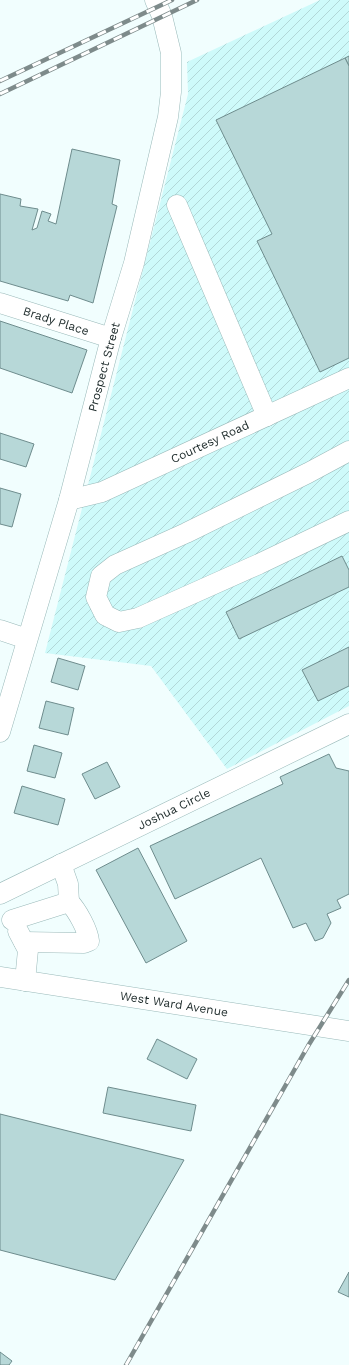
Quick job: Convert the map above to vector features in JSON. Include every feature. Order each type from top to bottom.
[{"type":"street","name":"Prospect Street","points":[[0,732],[69,500],[111,338],[134,263],[168,117],[171,92],[171,53],[162,16],[155,0]]},
{"type":"street","points":[[177,205],[267,416]]},
{"type":"street","name":"Brady Place","points":[[0,303],[111,338]]},
{"type":"street","name":"Courtesy Road","points":[[69,500],[102,492],[349,378]]},
{"type":"street","points":[[349,451],[308,474],[186,533],[115,565],[101,576],[96,597],[105,616],[119,622],[138,618],[259,564],[349,521]]},
{"type":"street","points":[[0,630],[27,639]]},
{"type":"street","name":"Joshua Circle","points":[[0,894],[349,724]]},
{"type":"street","points":[[24,942],[84,943],[89,941],[88,934],[74,906],[69,902],[68,884],[61,864]]},
{"type":"street","points":[[0,894],[28,950],[25,981]]},
{"type":"street","points":[[12,920],[69,902]]},
{"type":"street","name":"West Ward Avenue","points":[[0,977],[349,1031]]},
{"type":"shaded area","points":[[320,0],[349,0],[349,706],[227,769],[151,666],[45,653],[188,94],[187,62]]},
{"type":"building","points":[[349,56],[349,66],[345,58]]},
{"type":"building","points":[[345,58],[349,66],[349,358],[320,372],[257,241],[272,234],[216,120]]},
{"type":"building","points":[[72,149],[120,160],[112,204],[117,206],[93,303],[70,295],[68,301],[0,281],[0,194],[21,199],[20,206],[38,209],[32,230],[37,228],[42,211],[51,214],[48,221],[56,224]]},
{"type":"building","points":[[0,321],[87,350],[72,393],[0,368]]},
{"type":"building","points":[[0,433],[34,444],[26,467],[0,459]]},
{"type":"building","points":[[0,488],[21,494],[12,527],[0,524]]},
{"type":"building","points":[[342,556],[349,570],[349,587],[239,639],[226,612]]},
{"type":"building","points":[[349,647],[349,686],[318,701],[302,670]]},
{"type":"building","points":[[58,658],[85,666],[78,690],[51,682]]},
{"type":"building","points":[[46,701],[74,708],[68,735],[39,728]]},
{"type":"building","points":[[34,745],[62,753],[55,778],[27,771]]},
{"type":"building","points":[[329,754],[336,768],[349,771],[349,894],[337,900],[341,908],[327,914],[331,923],[323,938],[315,941],[306,923],[293,928],[261,858],[175,899],[150,846],[283,784],[280,777]]},
{"type":"building","points":[[107,762],[120,787],[95,799],[82,774]]},
{"type":"building","points":[[22,786],[65,799],[58,825],[14,813]]},
{"type":"building","points":[[138,848],[187,941],[146,963],[96,870]]},
{"type":"building","points":[[157,1039],[197,1059],[187,1079],[147,1059]]},
{"type":"building","points":[[108,1087],[196,1105],[191,1131],[103,1113]]},
{"type":"building","points":[[0,1114],[184,1160],[115,1280],[0,1250]]},
{"type":"building","points":[[349,1272],[349,1297],[338,1292]]},
{"type":"building","points":[[0,1352],[12,1361],[9,1365],[0,1365]]},
{"type":"railway","points":[[0,81],[172,0]]},
{"type":"railway","points":[[0,94],[197,0]]},
{"type":"railway","points":[[126,1365],[308,1046],[349,980]]}]
